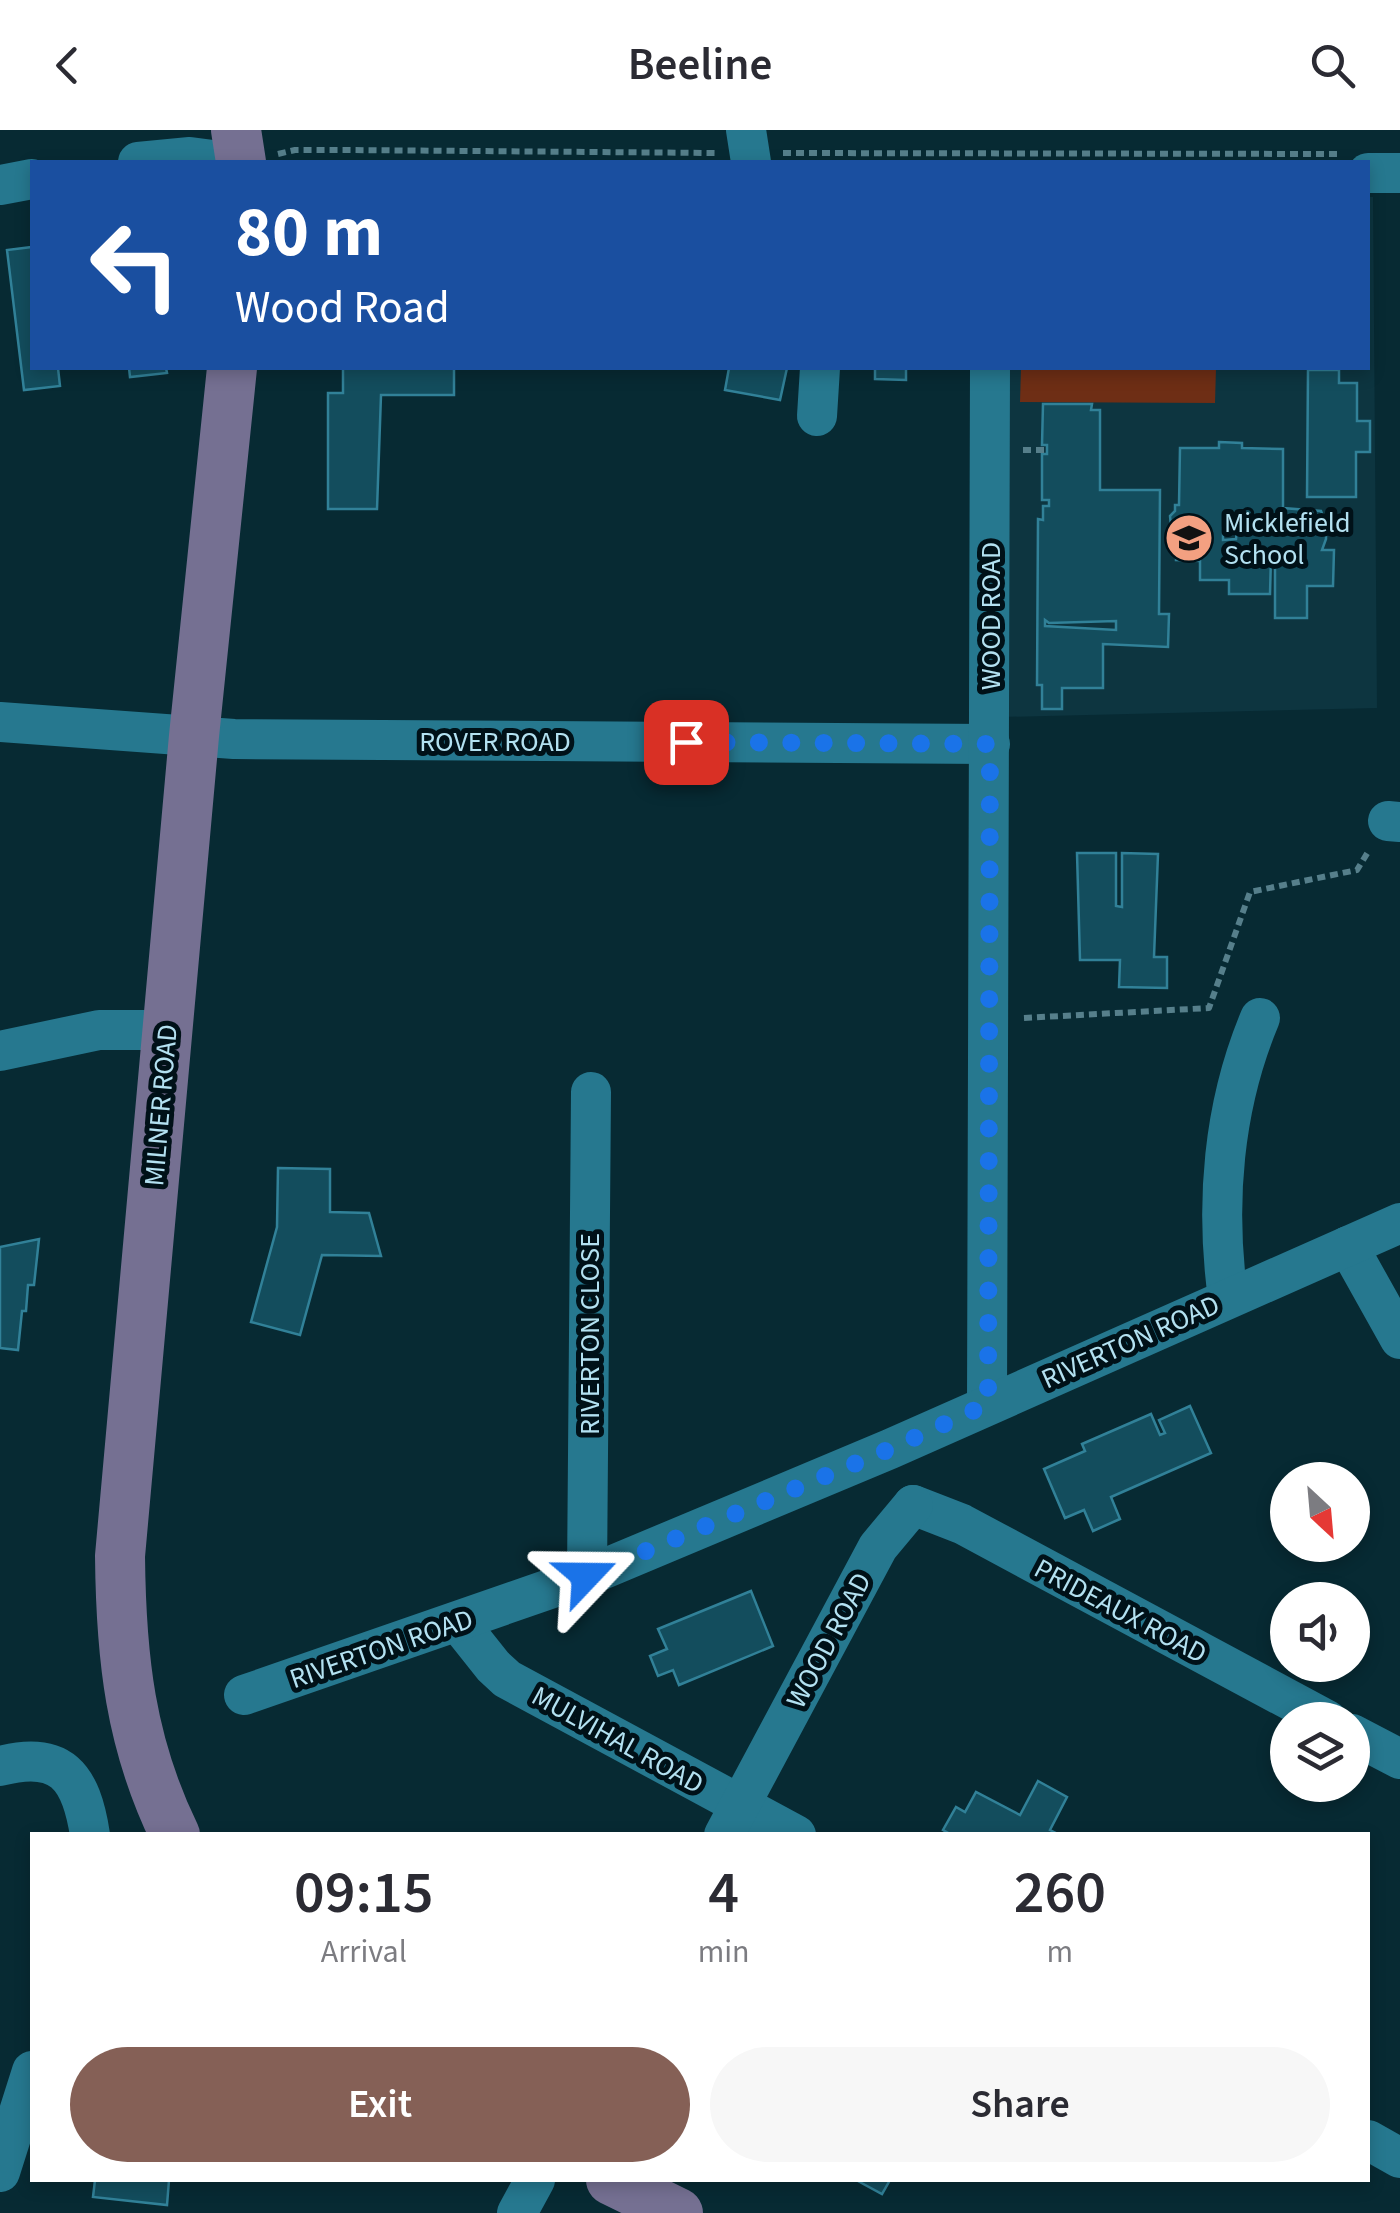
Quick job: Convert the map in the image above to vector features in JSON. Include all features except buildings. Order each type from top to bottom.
[{"type":"main road","name":"MILNER ROAD","points":[[174,1832],[160,1805],[137,1734],[122,1650],[120,1574],[194,736],[232,370]]},
{"type":"main road","points":[[616,2182],[678,2213]]},
{"type":"street","points":[[159,160],[242,153]]},
{"type":"street","points":[[1370,167],[1400,174]]},
{"type":"street","points":[[0,184],[30,179]]},
{"type":"street","points":[[817,416],[820,370]]},
{"type":"street","name":"WOOD ROAD","points":[[988,1404],[990,370]]},
{"type":"street","name":"ROVER ROAD","points":[[0,722],[234,740],[990,744]]},
{"type":"street","points":[[1228,1298],[1221,1235],[1224,1164],[1238,1082],[1260,1018]]},
{"type":"street","points":[[0,1051],[99,1030],[167,1030]]},
{"type":"street","name":"RIVERTON CLOSE","points":[[586,1576],[590,1092]]},
{"type":"street","name":"RIVERTON ROAD","points":[[244,1695],[586,1576],[890,1449],[1400,1223]]},
{"type":"street","points":[[1348,1246],[1400,1339]]},
{"type":"street","points":[[890,1449],[912,1505]]},
{"type":"street","name":"WOOD ROAD","points":[[732,1820],[878,1548],[912,1505]]},
{"type":"street","name":"PRIDEAUX ROAD","points":[[912,1505],[962,1524],[1293,1702]]},
{"type":"street","name":"MULVIHAL ROAD","points":[[458,1622],[507,1678],[732,1820],[783,1832]]},
{"type":"street","points":[[1370,1743],[1400,1759]]},
{"type":"street","points":[[0,1766],[28,1759],[52,1762],[78,1791],[89,1832]]},
{"type":"street","points":[[0,2172],[30,2077]]},
{"type":"street","points":[[1370,2141],[1400,2158]]},
{"type":"street","points":[[517,2213],[534,2182]]},
{"type":"path","points":[[242,153],[749,148],[1204,160]]},
{"type":"path","points":[[989,1020],[1208,1008],[1250,892],[1357,870],[1394,822]]},
{"type":"shaded area","name":"Micklefield School","points":[[1373,197],[1377,708],[1001,717],[1003,370],[1370,370]]},
{"type":"shaded area","points":[[1021,370],[1216,370],[1215,403],[1020,402]]},
{"type":"place","name":"Micklefield School","points":[[1189,538]]},
{"type":"route","points":[[586,1576],[988,1404],[990,744],[686,742]]}]
